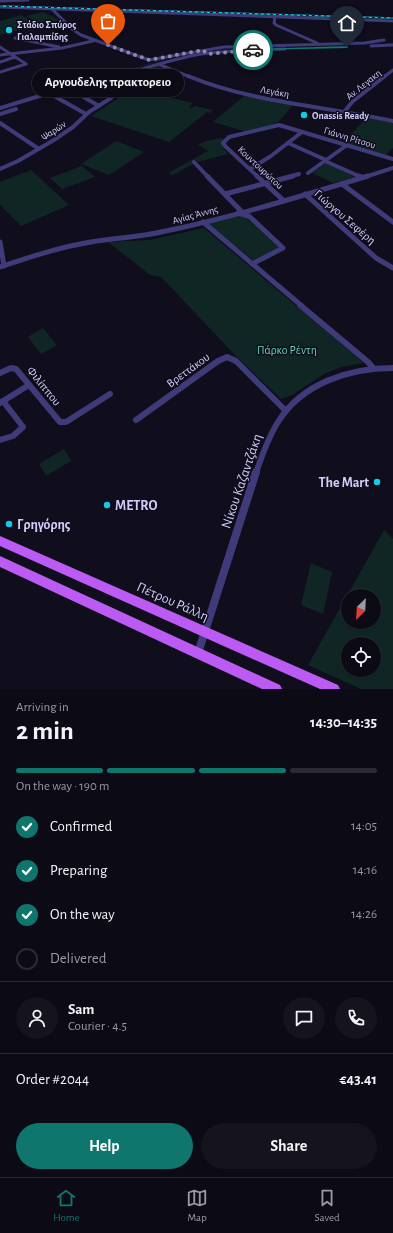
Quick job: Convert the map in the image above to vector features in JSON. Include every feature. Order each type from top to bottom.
[{"type":"main road","name":"Πέτρου Ράλλη","points":[[0,541],[334,689]]},
{"type":"main road","points":[[0,561],[276,689]]},
{"type":"street","points":[[0,1],[28,0]]},
{"type":"street","points":[[0,7],[18,1]]},
{"type":"street","points":[[0,7],[393,21]]},
{"type":"street","points":[[52,9],[74,31],[93,41],[149,60],[233,46],[374,42],[384,40]]},
{"type":"street","points":[[275,17],[274,23],[276,25],[319,44]]},
{"type":"street","points":[[15,38],[62,48]]},
{"type":"street","points":[[0,55],[62,48],[93,41]]},
{"type":"street","points":[[158,64],[205,51],[393,46]]},
{"type":"street","points":[[0,47],[26,64],[0,72]]},
{"type":"street","points":[[0,62],[16,57]]},
{"type":"street","name":"Ψαρών","points":[[0,169],[39,149],[66,132],[86,114],[111,98],[89,85],[158,64]]},
{"type":"street","name":"Λεγάκη","points":[[158,64],[202,82],[233,92],[345,111],[393,121]]},
{"type":"street","name":"Αν. Λεγακη","points":[[345,111],[352,102],[393,70]]},
{"type":"street","points":[[0,108],[82,83]]},
{"type":"street","points":[[75,92],[99,106]]},
{"type":"street","points":[[54,96],[86,114]]},
{"type":"street","points":[[0,114],[16,109]]},
{"type":"street","points":[[0,123],[39,149]]},
{"type":"street","name":"Γιάννη Ρίτσου","points":[[227,148],[223,143],[228,138],[276,125],[393,159]]},
{"type":"street","points":[[250,169],[271,156],[302,132]]},
{"type":"street","points":[[288,142],[362,177]]},
{"type":"street","points":[[308,173],[347,145]]},
{"type":"street","name":"Κουντουρώτου","points":[[227,148],[283,200]]},
{"type":"street","points":[[194,162],[225,194],[239,212],[249,216],[283,248],[252,264]]},
{"type":"street","name":"Αγίας Άννης","points":[[2,266],[40,253],[66,247],[158,233],[203,222],[342,184],[393,168]]},
{"type":"street","points":[[225,194],[299,174]]},
{"type":"street","points":[[342,184],[393,222]]},
{"type":"street","name":"Γιώργου Σεφέρη","points":[[305,194],[376,258],[393,268]]},
{"type":"street","points":[[388,218],[393,215]]},
{"type":"street","points":[[203,222],[368,362],[373,368]]},
{"type":"street","points":[[0,242],[2,266]]},
{"type":"street","name":"Βρεττάκου","points":[[136,420],[218,361],[227,358],[236,361],[286,411]]},
{"type":"street","name":"Φιλίππου","points":[[0,373],[11,368],[16,369],[56,419],[63,422],[110,394]]},
{"type":"street","name":"Νίκου Καζαντζάκη","points":[[198,653],[266,445],[286,411],[324,382],[342,375],[373,368],[393,368]]},
{"type":"street","points":[[0,440],[7,439],[21,430],[23,426],[1,402],[29,385]]},
{"type":"green space","points":[[43,12],[59,20],[42,25],[26,16]]},
{"type":"green space","name":"Στάδιο Σπύρος Γιαλαμπίδης","points":[[21,15],[38,25],[0,35],[0,21]]},
{"type":"green space","points":[[156,65],[178,79],[172,79],[165,84],[154,82],[108,96],[91,86]]},
{"type":"green space","points":[[131,90],[193,103],[189,107],[192,108],[195,106],[213,110],[210,113],[207,112],[169,142],[91,116]]},
{"type":"green space","points":[[244,96],[294,104],[278,122],[247,132],[213,122]]},
{"type":"green space","points":[[368,116],[393,122],[393,148],[385,156],[343,143]]},
{"type":"green space","points":[[221,138],[223,139],[223,148],[228,154],[198,162],[196,160],[193,162],[194,164],[175,174],[172,175],[168,173],[208,151],[198,145],[206,141]]},
{"type":"green space","points":[[116,141],[144,152],[109,175],[81,164]]},
{"type":"green space","points":[[326,163],[355,177],[333,183],[312,173]]},
{"type":"green space","points":[[82,166],[95,177],[62,189],[50,178]]},
{"type":"green space","points":[[31,170],[69,205],[21,226],[0,205],[0,182]]},
{"type":"green space","points":[[237,214],[247,218],[279,248],[254,261],[207,223]]},
{"type":"green space","name":"Πάρκο Ρέντη","points":[[204,228],[364,363],[341,367],[324,374],[292,395],[281,399],[235,355],[161,277],[150,275],[108,242],[150,240]]},
{"type":"green space","points":[[43,328],[57,345],[41,354],[28,337]]},
{"type":"green space","points":[[64,449],[71,461],[46,476],[39,464]]},
{"type":"green space","points":[[384,530],[393,539],[393,689],[361,689],[308,665],[341,606],[341,629],[381,629],[381,589],[351,589]]},
{"type":"green space","points":[[311,563],[332,572],[323,614],[301,605]]},
{"type":"waterway","points":[[387,44],[393,43]]},
{"type":"waterway","points":[[363,44],[382,44]]},
{"type":"waterway","points":[[217,50],[236,48]]},
{"type":"waterway","points":[[107,77],[171,57]]},
{"type":"waterway","points":[[82,85],[110,76]]},
{"type":"railway","points":[[0,6],[393,18]]},
{"type":"way so far","points":[[108,45],[149,60],[203,50],[207,54],[253,50]]},
{"type":"place","name":"Στάδιο Σπύρος Γιαλαμπίδης","points":[[9,30]]},
{"type":"place","name":"Αργουδελης πρακτορειο","points":[[108,45]]},
{"type":"place","name":"Onassis Ready","points":[[304,115]]},
{"type":"place","name":"The Mart","points":[[377,482]]},
{"type":"place","name":"METRO","points":[[107,505]]},
{"type":"place","name":"Γρηγόρης","points":[[9,524]]},
{"type":"route","points":[[253,50],[347,47]]}]
